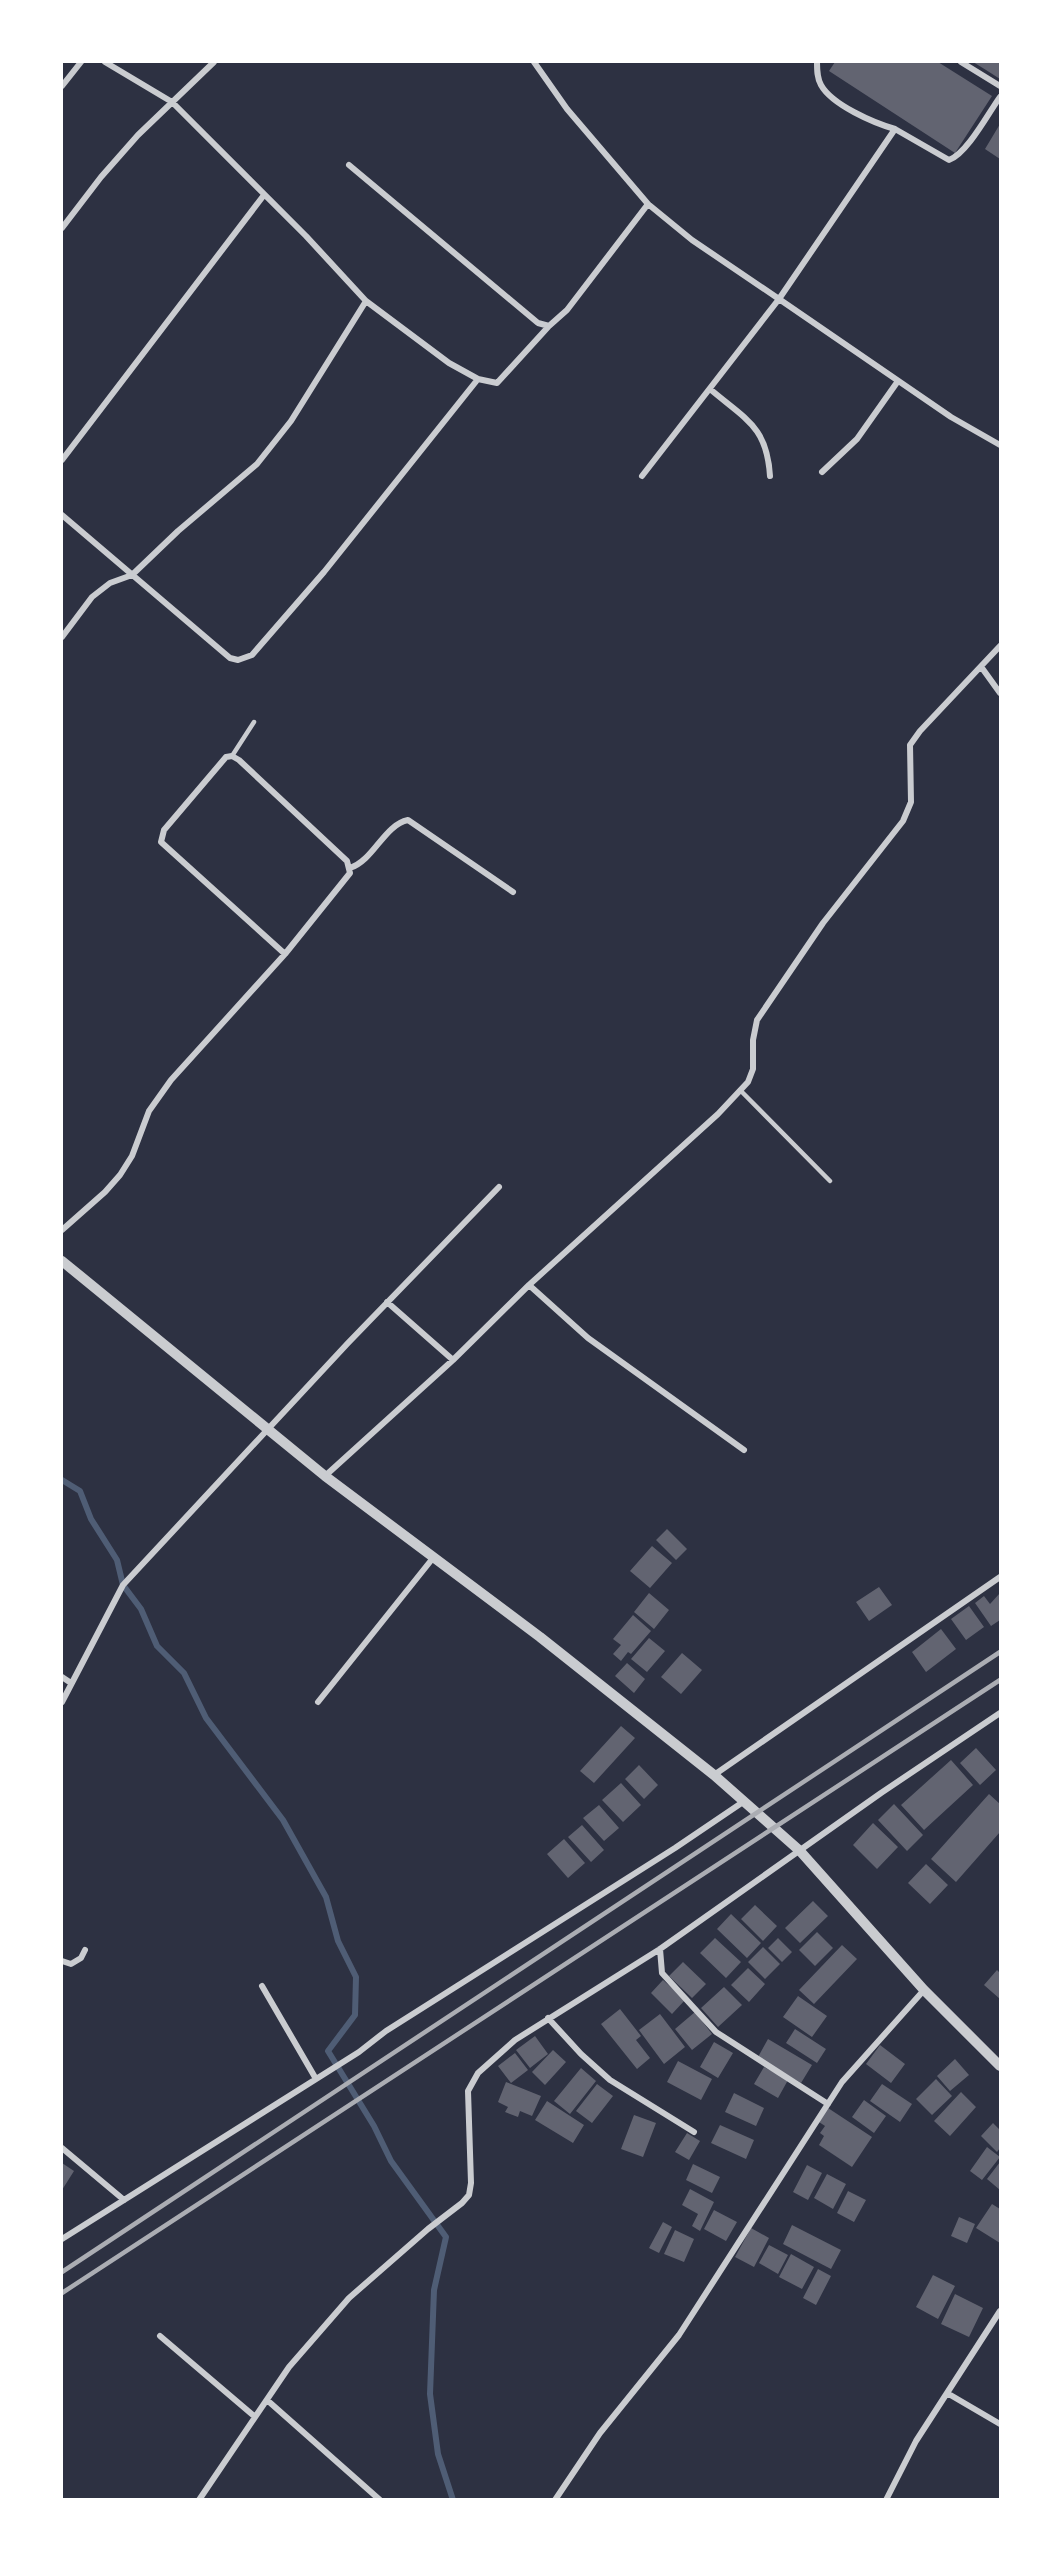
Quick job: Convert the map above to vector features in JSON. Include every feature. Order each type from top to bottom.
[{"type":"street","points":[[62,86],[81,62]]},
{"type":"street","points":[[105,62],[172,102],[366,301],[450,363],[478,379],[497,383],[549,326],[567,310],[648,204]]},
{"type":"street","points":[[62,228],[101,177],[172,102],[214,62]]},
{"type":"street","points":[[536,62],[567,109],[648,204],[692,240],[951,417],[1000,445]]},
{"type":"street","points":[[817,62],[822,87],[850,110],[873,123],[895,129],[949,160],[956,158],[1000,97]]},
{"type":"street","points":[[961,62],[1000,86]]},
{"type":"street","points":[[642,476],[779,299],[895,129]]},
{"type":"street","points":[[349,165],[538,323],[549,326]]},
{"type":"street","points":[[62,460],[264,195]]},
{"type":"street","points":[[62,637],[92,597],[110,583],[132,574],[186,524],[257,464],[291,421],[366,301]]},
{"type":"street","points":[[62,515],[230,658],[238,660],[252,655],[324,572],[478,379]]},
{"type":"street","points":[[822,472],[857,439],[898,381]]},
{"type":"street","points":[[710,389],[764,439],[769,453],[770,476]]},
{"type":"street","points":[[325,1476],[453,1360],[529,1285],[718,1114],[748,1082],[753,1069],[753,1040],[757,1020],[823,923],[903,821],[911,802],[910,745],[920,730],[982,668],[1000,646]]},
{"type":"street","points":[[982,668],[1000,693]]},
{"type":"street","points":[[62,1230],[120,1176],[132,1156],[149,1111],[171,1080],[285,954],[346,881],[350,868],[347,861],[232,756],[226,757],[164,830],[161,842],[285,954]]},
{"type":"street","points":[[350,868],[365,859],[402,821],[408,820],[513,892]]},
{"type":"street","points":[[62,1702],[123,1586],[387,1302],[499,1187]]},
{"type":"street","points":[[62,1261],[325,1476],[549,1644],[714,1775],[800,1851],[924,1990],[1000,2066]]},
{"type":"street","points":[[529,1285],[588,1338],[744,1450]]},
{"type":"street","points":[[387,1302],[453,1360]]},
{"type":"street","points":[[318,1701],[433,1558]]},
{"type":"street","points":[[714,1775],[742,1755],[760,1746],[1000,1577]]},
{"type":"street","points":[[62,1677],[71,1683]]},
{"type":"street","points":[[198,2499],[289,2367],[349,2298],[428,2229],[462,2203],[469,2194],[471,2182],[468,2091],[478,2073],[515,2040],[660,1948],[1000,1713]]},
{"type":"street","points":[[62,2239],[359,2052],[386,2031],[675,1848],[743,1802]]},
{"type":"street","points":[[660,1948],[662,1973],[716,2032],[828,2104]]},
{"type":"street","points":[[62,1961],[71,1964],[81,1958],[85,1950]]},
{"type":"street","points":[[262,1986],[316,2079]]},
{"type":"street","points":[[555,2499],[600,2433],[679,2335],[851,2071],[924,1990]]},
{"type":"street","points":[[548,2018],[581,2054],[610,2080],[694,2132]]},
{"type":"street","points":[[62,2148],[124,2200]]},
{"type":"street","points":[[886,2499],[916,2441],[1000,2311]]},
{"type":"street","points":[[993,2322],[1000,2326]]},
{"type":"street","points":[[160,2336],[254,2416]]},
{"type":"street","points":[[947,2393],[1000,2424]]},
{"type":"street","points":[[267,2400],[380,2499]]},
{"type":"lane","points":[[232,756],[254,722]]},
{"type":"lane","points":[[740,1090],[830,1181]]},
{"type":"building","points":[[835,62],[938,62],[992,96],[955,153],[829,71]]},
{"type":"building","points":[[973,62],[1000,62],[1000,79],[986,70]]},
{"type":"building","points":[[1000,124],[1000,159],[985,149]]},
{"type":"building","points":[[667,1529],[687,1549],[676,1560],[656,1540]]},
{"type":"building","points":[[652,1546],[672,1563],[650,1588],[630,1571]]},
{"type":"building","points":[[879,1587],[892,1605],[869,1621],[856,1602]]},
{"type":"building","points":[[649,1593],[669,1610],[654,1629],[634,1612]]},
{"type":"building","points":[[1000,1593],[1000,1620],[991,1626],[975,1603],[984,1596],[990,1604]]},
{"type":"building","points":[[969,1606],[984,1627],[966,1640],[951,1619]]},
{"type":"building","points":[[633,1615],[651,1631],[631,1654],[628,1652],[621,1661],[613,1654],[621,1645],[613,1639]]},
{"type":"building","points":[[941,1629],[956,1649],[926,1672],[912,1652]]},
{"type":"building","points":[[649,1638],[665,1651],[647,1672],[631,1659]]},
{"type":"building","points":[[682,1653],[702,1670],[681,1694],[661,1677]]},
{"type":"building","points":[[627,1663],[645,1679],[634,1693],[615,1676]]},
{"type":"building","points":[[621,1726],[635,1738],[594,1783],[580,1771]]},
{"type":"building","points":[[976,1748],[996,1770],[980,1785],[960,1763]]},
{"type":"building","points":[[951,1760],[973,1785],[924,1830],[901,1805]]},
{"type":"building","points":[[639,1765],[658,1785],[644,1799],[625,1779]]},
{"type":"building","points":[[621,1783],[641,1805],[623,1822],[602,1800]]},
{"type":"building","points":[[989,1794],[1000,1804],[1000,1832],[956,1882],[931,1859]]},
{"type":"building","points":[[894,1804],[923,1835],[907,1851],[878,1820]]},
{"type":"building","points":[[599,1805],[619,1828],[604,1841],[583,1818]]},
{"type":"building","points":[[873,1823],[898,1847],[877,1869],[853,1845]]},
{"type":"building","points":[[582,1825],[604,1850],[591,1862],[568,1837]]},
{"type":"building","points":[[564,1839],[585,1863],[568,1878],[547,1854]]},
{"type":"building","points":[[926,1864],[948,1885],[930,1904],[908,1883]]},
{"type":"building","points":[[813,1901],[828,1916],[800,1943],[785,1928]]},
{"type":"building","points":[[755,1905],[777,1926],[763,1941],[741,1919]]},
{"type":"building","points":[[731,1914],[761,1943],[747,1958],[717,1929]]},
{"type":"building","points":[[817,1932],[833,1948],[815,1966],[799,1950]]},
{"type":"building","points":[[715,1938],[741,1962],[726,1978],[700,1953]]},
{"type":"building","points":[[778,1938],[792,1952],[782,1962],[768,1948]]},
{"type":"building","points":[[842,1945],[857,1959],[814,2004],[799,1990]]},
{"type":"building","points":[[763,1947],[780,1964],[765,1979],[748,1962]]},
{"type":"building","points":[[683,1962],[706,1984],[692,1998],[669,1976]]},
{"type":"building","points":[[748,1968],[765,1984],[749,2002],[731,1985]]},
{"type":"building","points":[[997,1970],[1000,1973],[1000,1999],[984,1985]]},
{"type":"building","points":[[663,1980],[685,2000],[672,2014],[651,1993]]},
{"type":"building","points":[[724,1987],[742,2005],[718,2027],[701,2008]]},
{"type":"building","points":[[798,1996],[827,2016],[812,2037],[783,2017]]},
{"type":"building","points":[[620,2009],[641,2036],[636,2040],[650,2058],[637,2069],[601,2024]]},
{"type":"building","points":[[695,2012],[712,2034],[692,2050],[675,2029]]},
{"type":"building","points":[[660,2014],[685,2047],[664,2064],[639,2030]]},
{"type":"building","points":[[795,2029],[826,2049],[817,2063],[786,2043]]},
{"type":"building","points":[[535,2036],[548,2054],[530,2068],[516,2050]]},
{"type":"building","points":[[768,2039],[812,2065],[801,2083],[758,2057]]},
{"type":"building","points":[[714,2042],[733,2053],[718,2078],[700,2067]]},
{"type":"building","points":[[880,2045],[905,2064],[891,2083],[866,2064]]},
{"type":"building","points":[[553,2050],[566,2062],[545,2085],[532,2072]]},
{"type":"building","points":[[515,2053],[528,2070],[511,2083],[498,2066]]},
{"type":"building","points":[[955,2059],[969,2075],[950,2091],[937,2076]]},
{"type":"building","points":[[678,2061],[712,2079],[701,2100],[667,2082]]},
{"type":"building","points":[[764,2067],[788,2080],[778,2098],[754,2084]]},
{"type":"building","points":[[581,2068],[596,2081],[570,2114],[554,2101]]},
{"type":"building","points":[[936,2079],[952,2096],[932,2115],[916,2099]]},
{"type":"building","points":[[506,2082],[541,2096],[532,2116],[520,2111],[518,2117],[505,2112],[508,2107],[498,2102]]},
{"type":"building","points":[[597,2084],[613,2096],[592,2123],[576,2111]]},
{"type":"building","points":[[882,2084],[912,2104],[900,2122],[870,2101]]},
{"type":"building","points":[[961,2092],[976,2107],[950,2136],[934,2121]]},
{"type":"building","points":[[734,2093],[764,2108],[756,2126],[725,2112]]},
{"type":"building","points":[[864,2100],[886,2116],[874,2133],[852,2117]]},
{"type":"building","points":[[547,2101],[584,2125],[573,2143],[535,2120]]},
{"type":"building","points":[[828,2108],[872,2137],[852,2167],[819,2145],[824,2136],[820,2133],[825,2126],[819,2122]]},
{"type":"building","points":[[634,2115],[656,2123],[643,2157],[621,2149]]},
{"type":"building","points":[[993,2123],[1000,2130],[1000,2148],[997,2152],[981,2136]]},
{"type":"building","points":[[720,2125],[754,2140],[746,2159],[711,2143]]},
{"type":"building","points":[[687,2133],[700,2141],[689,2160],[675,2152]]},
{"type":"building","points":[[987,2147],[1000,2157],[982,2180],[970,2171]]},
{"type":"building","points":[[1000,2162],[1000,2190],[987,2179]]},
{"type":"building","points":[[62,2163],[74,2171],[62,2190]]},
{"type":"building","points":[[693,2164],[720,2177],[712,2193],[686,2180]]},
{"type":"building","points":[[807,2165],[822,2173],[808,2200],[793,2192]]},
{"type":"building","points":[[827,2174],[846,2184],[833,2209],[814,2198]]},
{"type":"building","points":[[690,2189],[714,2202],[700,2231],[692,2226],[698,2214],[682,2205]]},
{"type":"building","points":[[848,2191],[866,2200],[854,2222],[837,2213]]},
{"type":"building","points":[[992,2204],[1000,2209],[1000,2243],[976,2228]]},
{"type":"building","points":[[714,2210],[737,2222],[726,2241],[704,2229]]},
{"type":"building","points":[[959,2217],[975,2224],[967,2243],[951,2236]]},
{"type":"building","points":[[663,2222],[672,2227],[659,2253],[649,2248]]},
{"type":"building","points":[[792,2225],[841,2250],[831,2269],[783,2244]]},
{"type":"building","points":[[751,2228],[769,2238],[754,2267],[735,2257]]},
{"type":"building","points":[[675,2230],[694,2239],[684,2262],[664,2254]]},
{"type":"building","points":[[769,2245],[788,2255],[778,2274],[759,2263]]},
{"type":"building","points":[[791,2254],[814,2267],[802,2289],[779,2277]]},
{"type":"building","points":[[818,2269],[831,2276],[816,2305],[803,2298]]},
{"type":"building","points":[[933,2275],[955,2286],[938,2319],[916,2307]]},
{"type":"building","points":[[955,2294],[983,2308],[969,2337],[941,2324]]},
{"type":"waterway","points":[[62,1480],[80,1491],[91,1519],[117,1560],[123,1585],[141,1609],[157,1646],[184,1673],[206,1718],[283,1820],[326,1897],[338,1941],[356,1977],[355,2015],[328,2051],[374,2126],[391,2161],[446,2237],[434,2290],[430,2394],[438,2454],[453,2500]]},
{"type":"railway","points":[[62,2272],[1000,1652]]},
{"type":"railway","points":[[62,2293],[1000,1680]]}]
